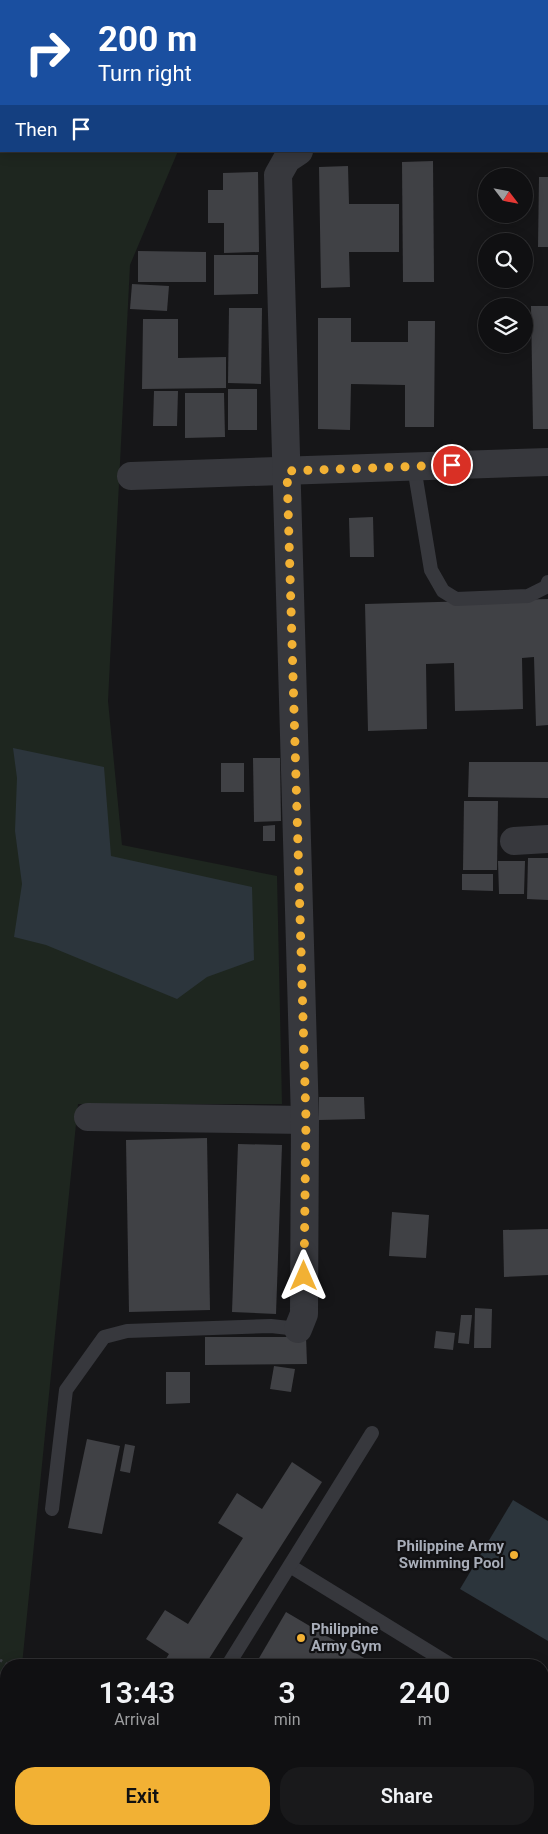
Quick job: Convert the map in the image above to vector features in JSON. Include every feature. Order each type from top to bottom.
[{"type":"street","points":[[298,152],[287,159],[278,175],[306,1120],[304,1314],[298,1329]]},
{"type":"street","points":[[131,476],[548,462]]},
{"type":"street","points":[[514,841],[548,839]]},
{"type":"street","points":[[88,1117],[306,1120]]},
{"type":"lane","points":[[414,467],[431,570],[443,591],[456,599],[528,596],[546,587],[548,582]]},
{"type":"lane","points":[[52,1509],[66,1390],[104,1337],[127,1331],[271,1326],[298,1329]]},
{"type":"lane","points":[[232,1659],[372,1433]]},
{"type":"lane","points":[[290,1566],[441,1659]]},
{"type":"shaded area","points":[[0,152],[178,152],[130,265],[108,701],[122,845],[277,876],[282,1104],[78,1104],[23,1659],[0,1659]]},
{"type":"shaded area","points":[[13,748],[104,767],[111,856],[252,887],[254,960],[207,977],[177,999],[46,945],[14,937],[22,884],[15,831],[17,778]]},
{"type":"shaded area","name":"Philippine Army Swimming Pool","points":[[513,1500],[548,1521],[548,1641],[460,1589]]},
{"type":"building","points":[[433,161],[434,282],[403,282],[402,162]]},
{"type":"building","points":[[348,166],[349,204],[399,204],[399,252],[349,252],[350,287],[321,288],[319,167]]},
{"type":"building","points":[[258,172],[259,252],[224,253],[224,223],[208,223],[208,190],[223,190],[223,173]]},
{"type":"building","points":[[539,177],[548,177],[548,247],[538,247]]},
{"type":"building","points":[[138,251],[206,252],[206,282],[138,282]]},
{"type":"building","points":[[214,255],[258,255],[258,294],[214,295]]},
{"type":"building","points":[[132,284],[169,286],[167,311],[130,309]]},
{"type":"building","points":[[533,306],[548,306],[548,429],[533,429]]},
{"type":"building","points":[[229,308],[262,308],[261,384],[228,383]]},
{"type":"building","points":[[318,318],[351,318],[351,342],[408,342],[408,321],[435,321],[434,427],[405,427],[405,385],[351,384],[350,430],[318,429]]},
{"type":"building","points":[[143,319],[178,319],[178,358],[226,357],[226,388],[142,389]]},
{"type":"building","points":[[228,389],[257,389],[257,430],[228,430]]},
{"type":"building","points":[[154,391],[178,391],[177,426],[153,426]]},
{"type":"building","points":[[185,393],[224,393],[225,437],[185,438]]},
{"type":"building","points":[[373,517],[374,557],[350,557],[349,518]]},
{"type":"building","points":[[548,599],[548,725],[536,726],[534,657],[522,658],[523,709],[455,711],[454,663],[426,664],[427,729],[368,731],[365,604]]},
{"type":"building","points":[[253,758],[280,758],[281,821],[254,822]]},
{"type":"building","points":[[469,762],[548,762],[548,798],[468,797]]},
{"type":"building","points":[[221,763],[244,763],[244,792],[221,792]]},
{"type":"building","points":[[464,801],[498,801],[497,870],[463,870]]},
{"type":"building","points":[[275,825],[275,841],[263,841],[263,826]]},
{"type":"building","points":[[528,858],[548,858],[548,900],[527,899]]},
{"type":"building","points":[[498,861],[525,861],[524,894],[499,894]]},
{"type":"building","points":[[462,874],[493,874],[493,891],[462,890]]},
{"type":"building","points":[[319,1097],[364,1097],[365,1119],[319,1120]]},
{"type":"building","points":[[207,1138],[210,1310],[129,1312],[126,1140]]},
{"type":"building","points":[[238,1144],[282,1145],[276,1314],[232,1312]]},
{"type":"building","points":[[392,1212],[429,1215],[426,1258],[389,1256]]},
{"type":"building","points":[[548,1229],[548,1275],[504,1277],[503,1230]]},
{"type":"building","points":[[475,1308],[492,1309],[491,1348],[474,1348]]},
{"type":"building","points":[[461,1315],[472,1315],[469,1344],[458,1343]]},
{"type":"building","points":[[436,1331],[455,1333],[453,1350],[434,1348]]},
{"type":"building","points":[[205,1337],[306,1337],[307,1364],[205,1365]]},
{"type":"building","points":[[274,1366],[295,1369],[291,1392],[270,1389]]},
{"type":"building","points":[[166,1372],[190,1372],[190,1403],[166,1404]]},
{"type":"building","points":[[87,1439],[120,1446],[102,1534],[68,1528]]},
{"type":"building","points":[[125,1444],[135,1446],[130,1473],[120,1471]]},
{"type":"building","points":[[292,1462],[322,1482],[209,1659],[166,1659],[169,1654],[146,1639],[165,1610],[188,1624],[243,1538],[218,1523],[237,1493],[262,1509]]},
{"type":"building","name":"Philippine Army Gym","points":[[286,1612],[366,1659],[259,1659]]},
{"type":"place","name":"Philippine Army Swimming Pool","points":[[514,1555]]},
{"type":"place","name":"Philippine Army Gym","points":[[301,1638]]},
{"type":"route","points":[[304,1276],[306,1120],[287,471],[452,465]]}]
